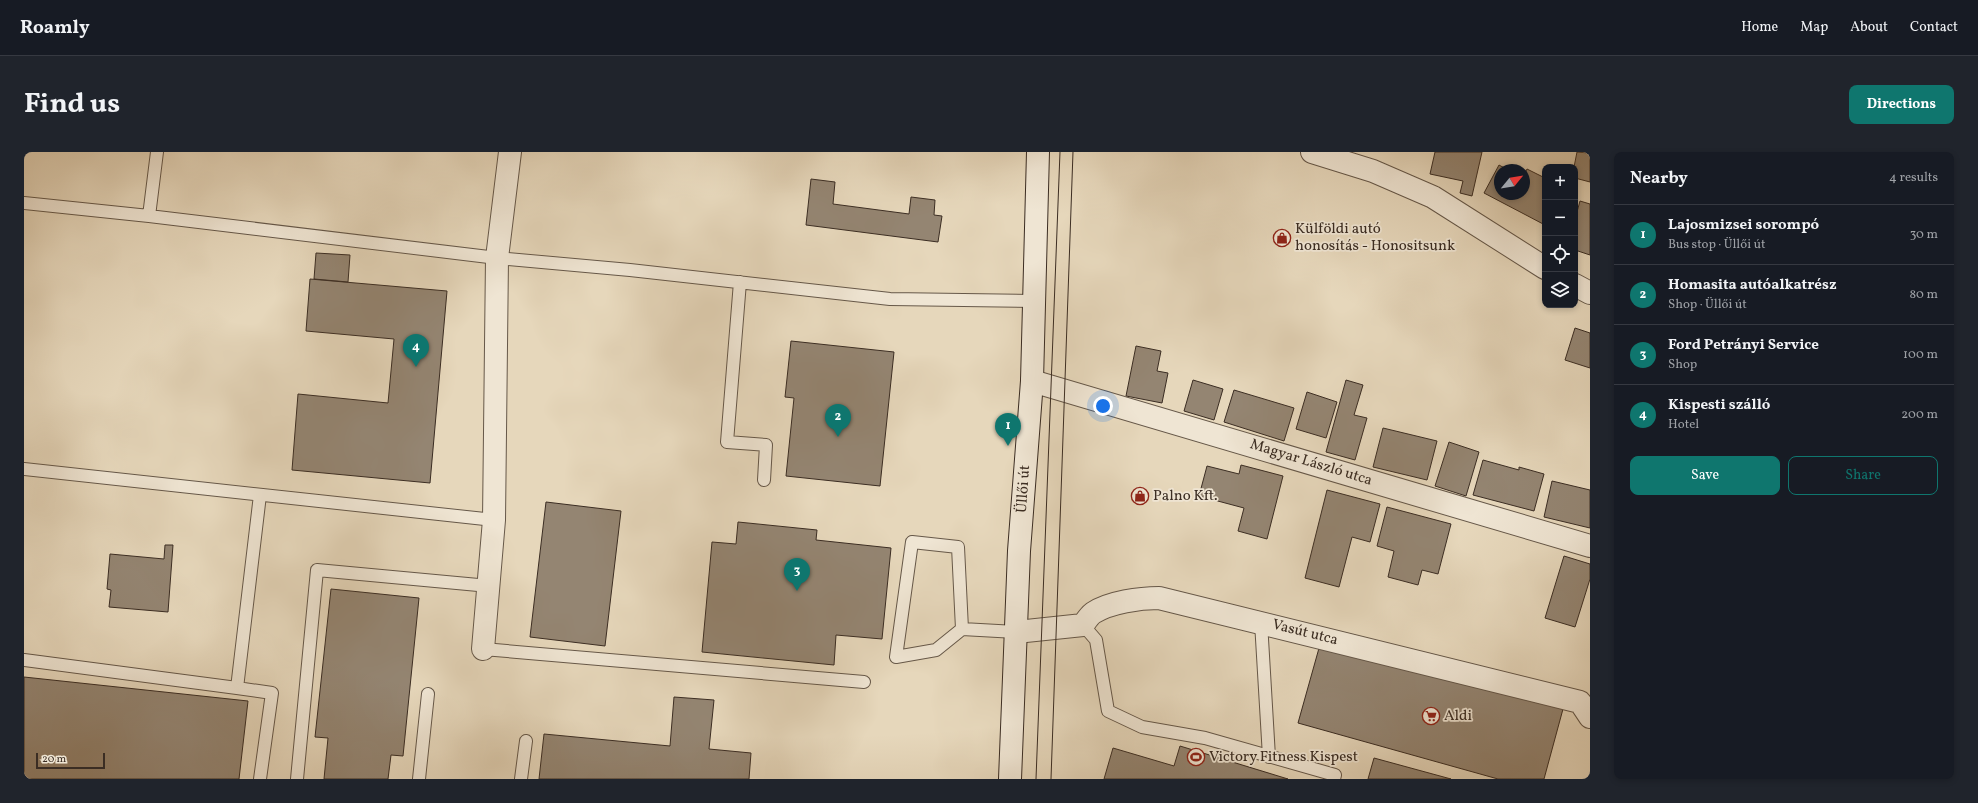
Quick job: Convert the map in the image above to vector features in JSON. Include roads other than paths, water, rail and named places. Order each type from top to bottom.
[{"type":"street","points":[[483,649],[494,520],[497,258],[510,152]]},
{"type":"street","name":"Üllői út","points":[[1010,779],[1019,551],[1032,381],[1038,152]]},
{"type":"street","points":[[1312,152],[1373,171],[1433,197],[1542,266]]},
{"type":"street","points":[[1578,287],[1590,293]]},
{"type":"street","name":"Magyar László utca","points":[[1032,381],[1590,546]]},
{"type":"street","name":"Vasút utca","points":[[1083,625],[1093,613],[1124,601],[1159,598],[1580,702],[1590,717]]},
{"type":"street","points":[[1016,632],[1083,625]]},
{"type":"lane","points":[[149,216],[157,152]]},
{"type":"lane","points":[[24,203],[149,216],[497,258],[740,282],[890,299],[1035,301]]},
{"type":"lane","points":[[740,282],[727,442],[766,445],[764,480]]},
{"type":"lane","points":[[24,469],[494,520]]},
{"type":"lane","points":[[237,688],[260,495]]},
{"type":"lane","points":[[962,628],[958,547],[912,542],[896,657],[936,650],[962,628],[1016,632]]},
{"type":"lane","points":[[297,779],[317,570],[489,586]]},
{"type":"lane","points":[[1261,622],[1269,757]]},
{"type":"lane","points":[[1083,625],[1096,640],[1108,711],[1142,727],[1205,738],[1335,775],[1334,779]]},
{"type":"lane","points":[[483,649],[864,682]]},
{"type":"lane","points":[[24,660],[272,693],[260,779]]},
{"type":"lane","points":[[419,779],[428,694]]},
{"type":"lane","points":[[521,779],[526,741]]},
{"type":"tram line","points":[[1036,779],[1060,152]]},
{"type":"tram line","points":[[1051,779],[1073,152]]},
{"type":"place","name":"Külföldi autó honosítás - Honositsunk","points":[[1282,238]]},
{"type":"place","name":"Kispesti szálló","points":[[416,367]]},
{"type":"place","name":"Homasita autóalkatrész","points":[[838,437]]},
{"type":"place","name":"Lajosmizsei sorompó","points":[[1008,446]]},
{"type":"place","name":"Palno Kft.","points":[[1140,496]]},
{"type":"place","name":"Ford Petrányi Service","points":[[797,591]]},
{"type":"place","name":"Aldi","points":[[1431,716]]},
{"type":"place","name":"Victory Fitness Kispest","points":[[1196,757]]}]
